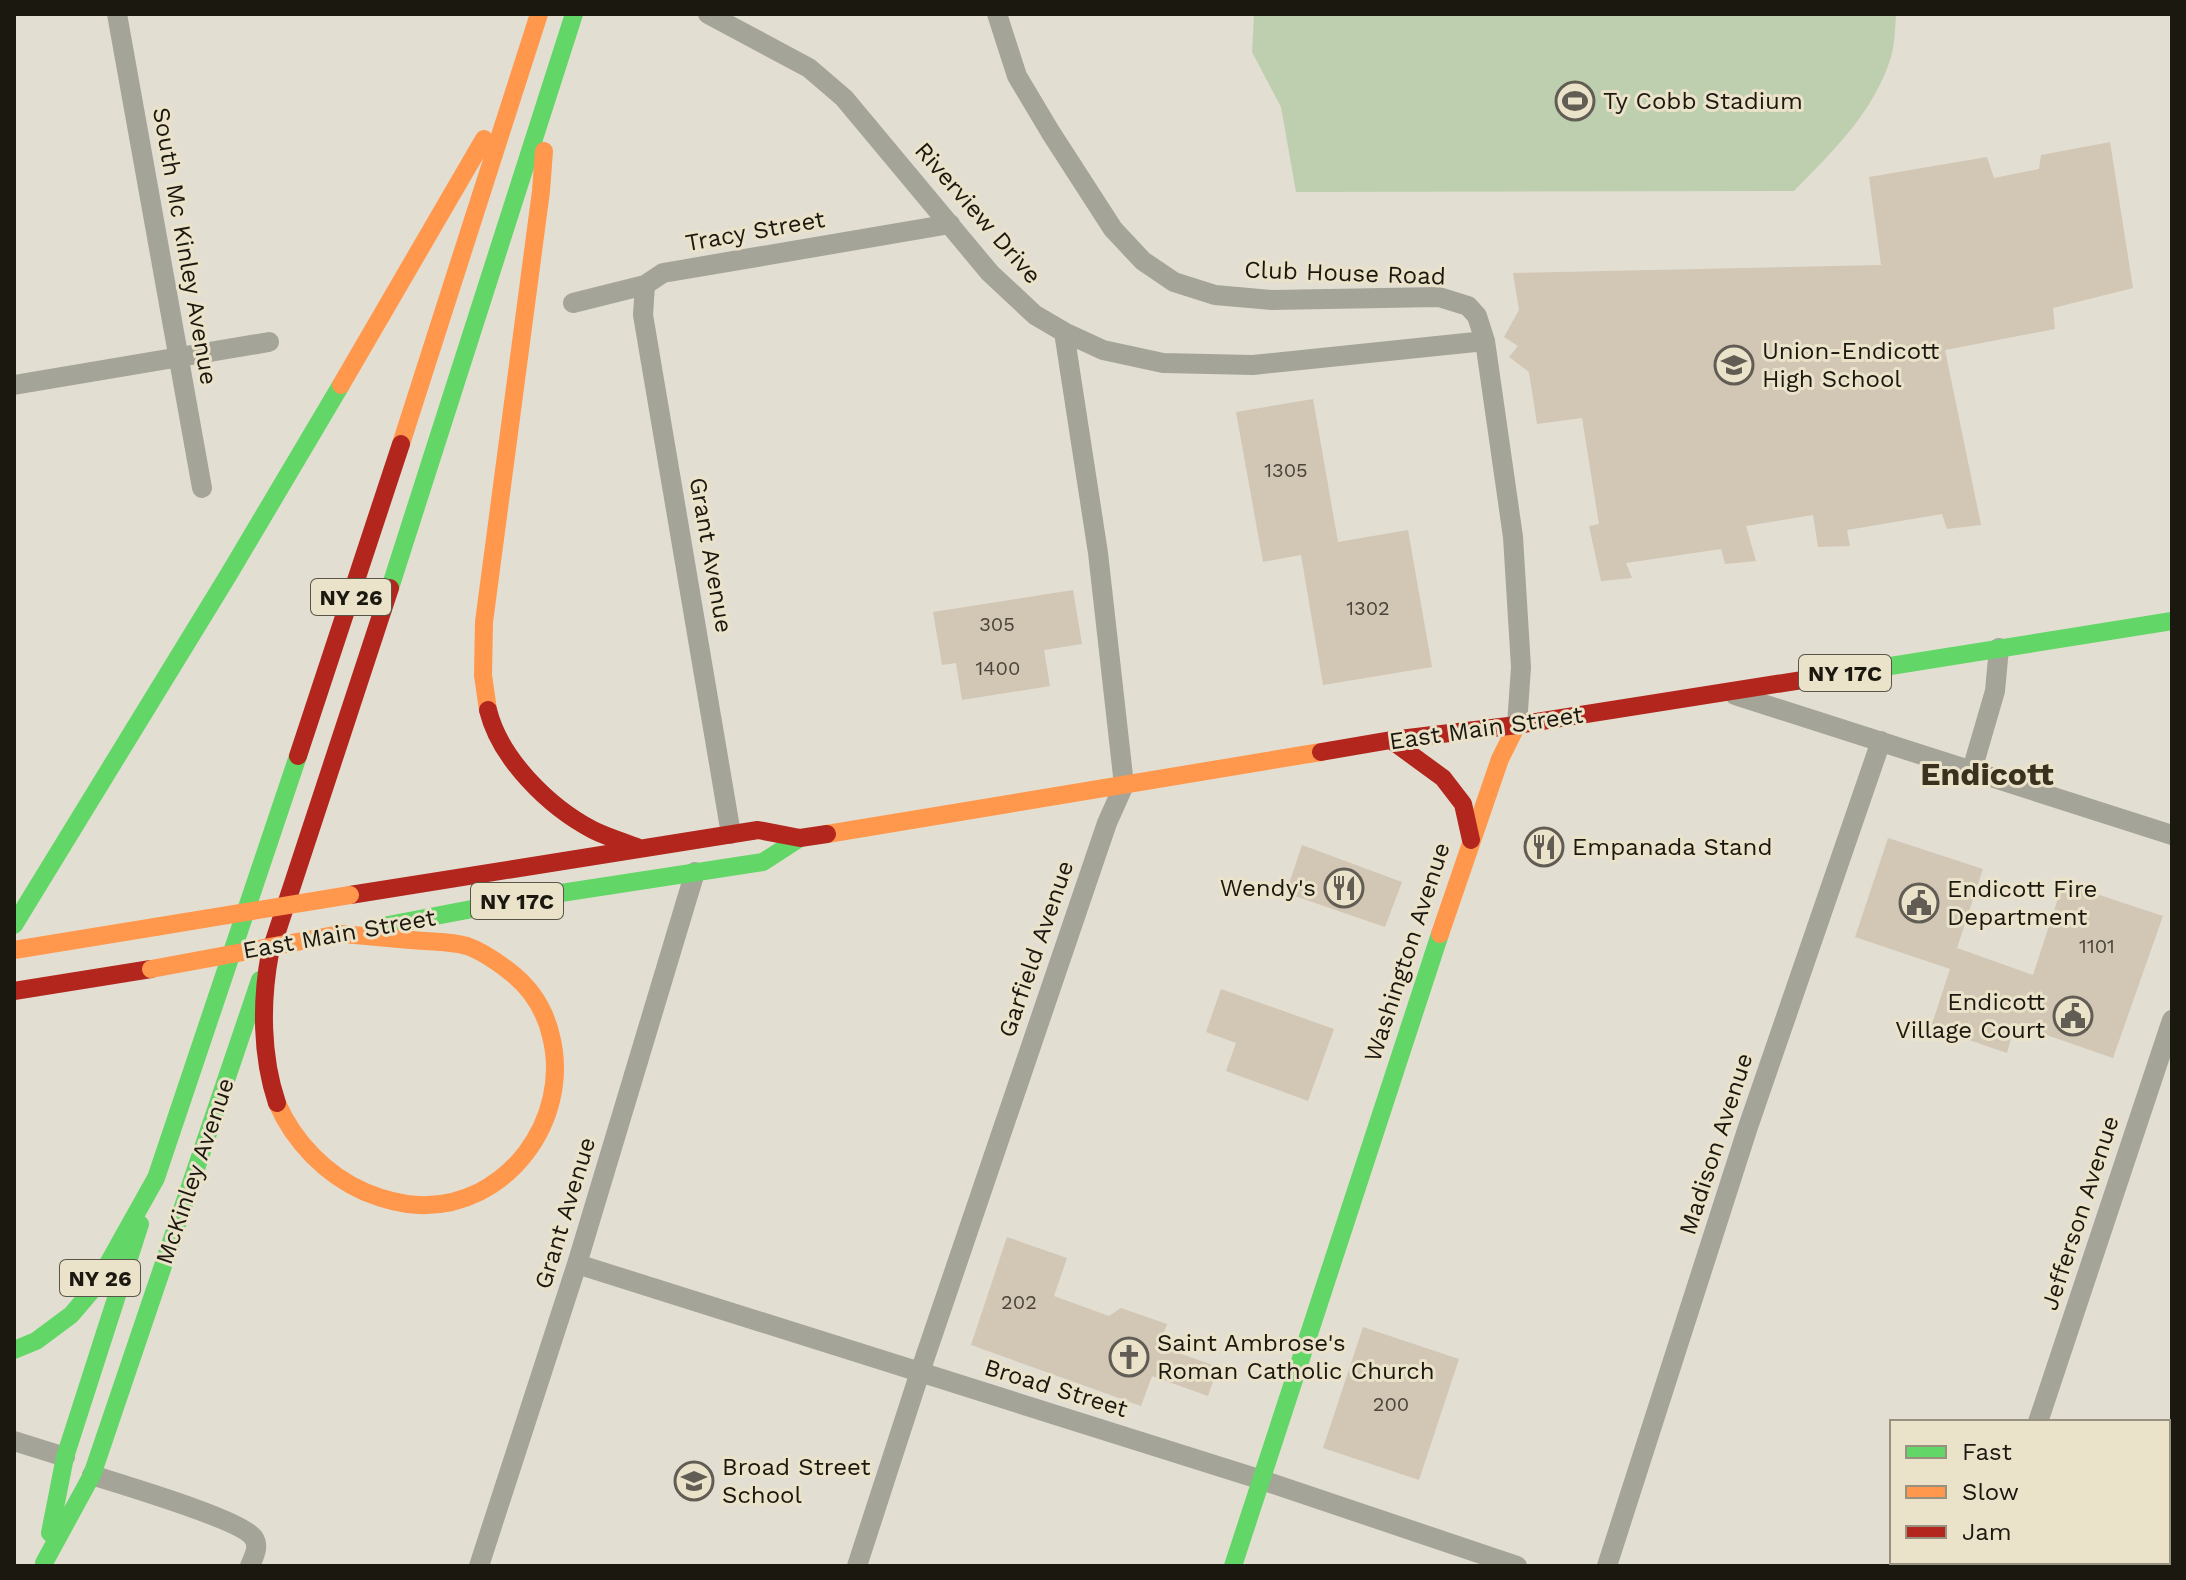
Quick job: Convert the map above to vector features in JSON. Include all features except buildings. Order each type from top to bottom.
[{"type":"main road","name":"NY 26","points":[[14,1350],[36,1341],[71,1315],[95,1287],[156,1178],[386,492],[539,14]]},
{"type":"main road","points":[[574,14],[549,94],[541,191],[481,662],[485,701],[498,742],[528,780],[586,826],[639,848]]},
{"type":"main road","points":[[14,925],[229,574],[477,154],[531,38]]},
{"type":"main road","name":"McKinley Avenue","points":[[43,1565],[92,1475],[335,759],[549,94]]},
{"type":"main road","name":"East Main Street","points":[[14,950],[758,830],[800,838],[1391,740],[1517,725],[1728,693],[2172,621]]},
{"type":"main road","name":"Washington Avenue","points":[[1233,1566],[1471,840],[1500,759],[1517,725]]},
{"type":"main road","points":[[1391,740],[1443,778],[1463,804],[1471,840]]},
{"type":"main road","name":"East Main Street","points":[[14,991],[151,969],[535,897],[763,862],[800,838]]},
{"type":"main road","points":[[269,954],[265,1029],[271,1084],[281,1111],[312,1157],[357,1188],[392,1201],[415,1206],[471,1196],[517,1165],[534,1144],[545,1123],[555,1091],[557,1068],[553,1042],[543,1012],[528,989],[507,969],[483,953],[459,943],[340,934]]},
{"type":"main road","name":"McKinley Avenue","points":[[43,1565],[65,1457],[156,1178]]},
{"type":"street","name":"South Mc Kinley Avenue","points":[[117,14],[202,488]]},
{"type":"street","name":"Riverview Drive","points":[[708,14],[809,68],[844,98],[990,273],[1035,315],[1103,350],[1163,363],[1253,365],[1485,341]]},
{"type":"street","name":"Club House Road","points":[[997,14],[1017,76],[1113,229],[1143,261],[1174,282],[1215,295],[1272,300],[1439,297],[1468,306],[1477,316],[1485,341]]},
{"type":"street","name":"Tracy Street","points":[[573,303],[645,285],[663,273],[950,224]]},
{"type":"street","name":"Grant Avenue","points":[[645,285],[643,315],[731,834]]},
{"type":"street","points":[[1064,332],[1098,553],[1124,785]]},
{"type":"street","name":"Washington Avenue","points":[[1485,341],[1513,537],[1521,667],[1517,725]]},
{"type":"street","points":[[14,385],[269,342]]},
{"type":"street","points":[[1972,770],[1995,691],[1999,648]]},
{"type":"street","points":[[1728,693],[2172,835]]},
{"type":"street","name":"Madison Avenue","points":[[1607,1566],[1748,1127],[1881,741]]},
{"type":"street","name":"Garfield Avenue","points":[[857,1566],[1107,823],[1124,785]]},
{"type":"street","name":"Grant Avenue","points":[[479,1566],[577,1264],[695,872]]},
{"type":"street","name":"Jefferson Avenue","points":[[2039,1420],[2172,1020]]},
{"type":"street","name":"Broad Street","points":[[577,1264],[1262,1480],[1517,1566]]},
{"type":"street","points":[[14,1441],[65,1457]]},
{"type":"street","points":[[92,1475],[216,1517],[248,1532],[255,1539],[257,1547],[250,1566]]},
{"type":"green space","name":"Ty Cobb Stadium","points":[[1254,14],[1896,14],[1891,57],[1874,96],[1851,130],[1794,191],[1296,192],[1281,107],[1252,52]]},
{"type":"traffic: fast","points":[[390,588],[574,14]]},
{"type":"traffic: fast","points":[[14,925],[341,385]]},
{"type":"traffic: fast","points":[[1859,671],[2172,621]]},
{"type":"traffic: fast","points":[[14,1350],[36,1341],[71,1315],[95,1287],[156,1178],[298,756]]},
{"type":"traffic: fast","points":[[383,926],[535,897],[763,862],[800,838]]},
{"type":"traffic: fast","points":[[1233,1566],[1440,934]]},
{"type":"traffic: fast","points":[[44,1563],[92,1475],[260,980]]},
{"type":"traffic: fast","points":[[50,1533],[65,1457],[140,1224]]},
{"type":"traffic: slow","points":[[401,444],[539,14]]},
{"type":"traffic: slow","points":[[341,385],[484,139]]},
{"type":"traffic: slow","points":[[488,710],[483,675],[484,622],[544,151]]},
{"type":"traffic: slow","points":[[1440,934],[1500,759],[1517,725]]},
{"type":"traffic: slow","points":[[827,834],[1321,752]]},
{"type":"traffic: slow","points":[[155,927],[350,895]]},
{"type":"traffic: slow","points":[[14,950],[155,927]]},
{"type":"traffic: slow","points":[[277,1103],[292,1131],[324,1167],[371,1195],[418,1205],[450,1202],[479,1192],[505,1175],[526,1153],[542,1127],[552,1098],[555,1067],[551,1036],[541,1008],[517,977],[483,953],[462,945],[340,934]]},
{"type":"traffic: slow","points":[[151,969],[340,934]]},
{"type":"traffic: jam","points":[[298,756],[401,444]]},
{"type":"traffic: jam","points":[[277,1103],[268,1066],[264,1028],[270,953],[390,588]]},
{"type":"traffic: jam","points":[[1321,752],[1517,725],[1859,671]]},
{"type":"traffic: jam","points":[[488,710],[503,746],[528,780],[544,795],[593,830],[639,848]]},
{"type":"traffic: jam","points":[[1391,740],[1443,778],[1463,804],[1471,840]]},
{"type":"traffic: jam","points":[[350,895],[758,830],[800,838],[827,834]]},
{"type":"traffic: jam","points":[[14,991],[151,969]]},
{"type":"place","name":"Ty Cobb Stadium","points":[[1575,101]]},
{"type":"place","name":"Union-Endicott High School","points":[[1734,365]]},
{"type":"place","name":"Empanada Stand","points":[[1544,847]]},
{"type":"place","name":"Wendy's","points":[[1344,888]]},
{"type":"place","name":"Endicott Fire Department","points":[[1919,903]]},
{"type":"place","name":"Endicott Village Court","points":[[2073,1016]]},
{"type":"place","name":"Saint Ambrose's Roman Catholic Church","points":[[1129,1357]]},
{"type":"place","name":"Broad Street School","points":[[694,1481]]},
{"type":"district","name":"Endicott","points":[[1987,774]]}]
